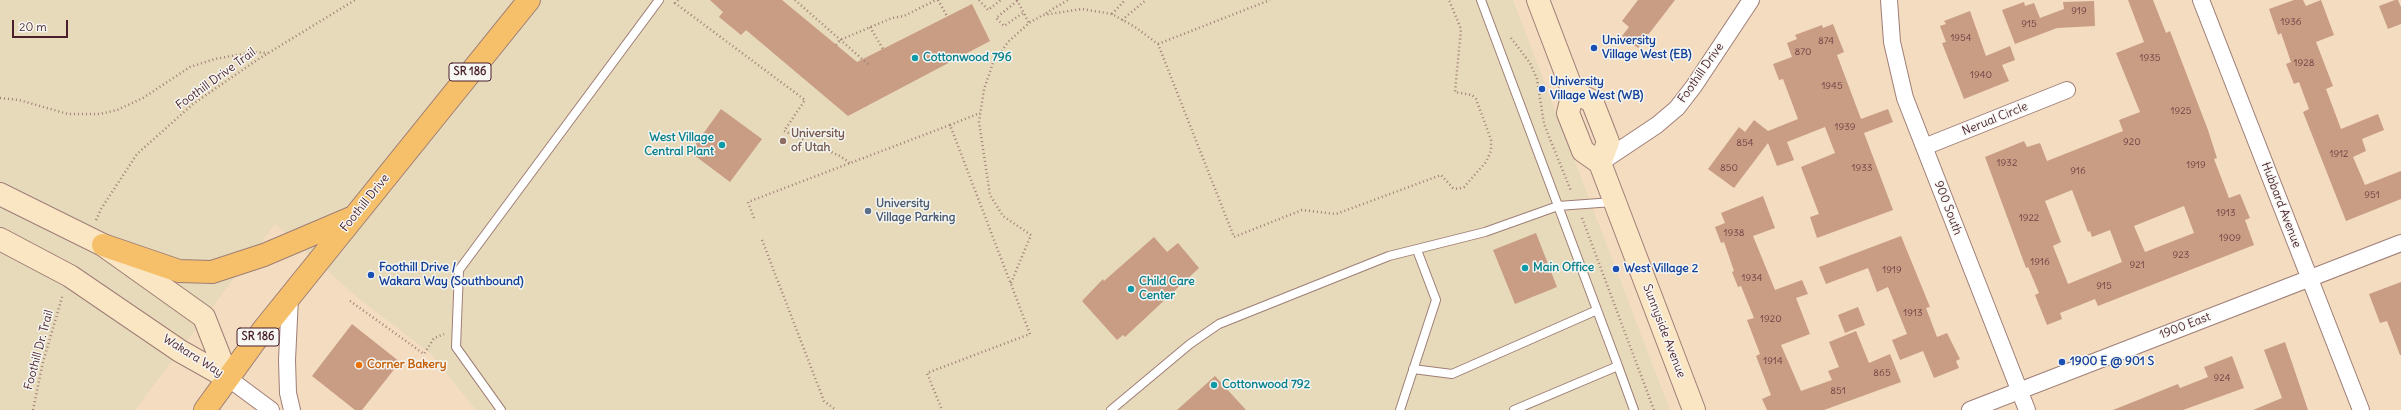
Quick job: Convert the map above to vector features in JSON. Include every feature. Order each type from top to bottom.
[{"type":"main road","name":"Foothill Drive","points":[[205,410],[290,297],[529,0]]},
{"type":"main road","points":[[103,245],[179,271],[212,272],[264,255],[354,217]]},
{"type":"street","points":[[1538,0],[1573,92],[1568,113],[1582,151],[1600,163]]},
{"type":"street","name":"Foothill Drive","points":[[1600,163],[1657,125],[1677,108],[1694,86],[1751,0]]},
{"type":"street","name":"900 South","points":[[1889,0],[1892,42],[1905,98],[2027,410]]},
{"type":"street","name":"Hubbard Avenue","points":[[2201,0],[2361,410]]},
{"type":"street","name":"Nerual Circle","points":[[1924,147],[2067,90]]},
{"type":"street","name":"Sunnyside Avenue","points":[[1600,163],[1694,410]]},
{"type":"street","name":"Wakara Way","points":[[0,194],[103,245],[204,318],[228,378]]},
{"type":"street","name":"Wakara Way","points":[[0,239],[70,276],[180,350],[228,378]]},
{"type":"street","name":"1900 East","points":[[1970,410],[2401,243]]},
{"type":"street","points":[[290,297],[287,374],[288,393],[292,410]]},
{"type":"street","points":[[228,378],[271,410]]},
{"type":"lane","points":[[501,410],[456,347],[459,270],[659,0]]},
{"type":"lane","points":[[1481,0],[1634,410]]},
{"type":"lane","points":[[1111,410],[1190,344],[1219,324],[1389,256],[1485,232],[1558,206],[1614,202]]},
{"type":"lane","points":[[1400,410],[1436,300],[1417,250]]},
{"type":"lane","points":[[1413,369],[1452,374],[1596,311]]},
{"type":"lane","points":[[1514,410],[1618,366]]},
{"type":"path","name":"Foothill Drive Trail","points":[[98,218],[137,154],[193,104],[268,53],[355,0]]},
{"type":"path","points":[[678,0],[675,4],[805,100],[784,131],[840,156],[850,163]]},
{"type":"path","points":[[795,0],[869,65]]},
{"type":"path","points":[[836,45],[840,40],[892,18],[904,16],[936,0],[948,16]]},
{"type":"path","points":[[979,0],[988,10],[1001,0]]},
{"type":"path","points":[[1011,283],[1031,235],[1003,216],[990,195],[979,122],[984,89],[993,63],[1008,42],[1028,23],[1068,0]]},
{"type":"path","points":[[1112,14],[1126,0]]},
{"type":"path","points":[[1122,20],[1146,0]]},
{"type":"path","points":[[1158,44],[1270,0]]},
{"type":"path","points":[[1043,15],[1082,9],[1112,14],[1158,44],[1234,237],[1302,210],[1336,214],[1441,175],[1453,188],[1464,187],[1486,162],[1490,151],[1491,140],[1476,99],[1472,95],[1455,92],[1461,29],[1449,0]]},
{"type":"path","points":[[1023,13],[1004,26],[996,18],[1017,1],[1023,13],[1028,23]]},
{"type":"path","points":[[870,27],[883,49]]},
{"type":"path","points":[[1510,36],[1515,45],[1530,63],[1536,79],[1544,124],[1571,191]]},
{"type":"path","points":[[0,98],[19,100],[68,114],[100,114],[117,110],[143,98],[190,66],[214,59],[253,52],[268,53]]},
{"type":"path","points":[[754,218],[748,202],[980,113]]},
{"type":"path","points":[[942,410],[927,373],[1030,334],[950,125]]},
{"type":"path","points":[[1583,220],[1654,410]]},
{"type":"path","points":[[762,240],[824,401],[836,410]]},
{"type":"path","name":"Foothill Dr. Trail","points":[[33,410],[43,362],[62,295]]},
{"type":"path","points":[[350,301],[424,354],[434,338],[457,329]]},
{"type":"shaded area","name":"University of Utah","points":[[0,0],[1513,0],[1670,410],[476,410],[430,353],[358,298],[275,224],[135,410],[0,410]]},
{"type":"building","name":"Cottonwood 796","points":[[710,0],[782,0],[857,62],[972,4],[990,41],[848,116],[746,30],[741,35],[719,17],[723,12]]},
{"type":"building","points":[[1638,0],[1675,0],[1638,48],[1622,36],[1629,27],[1622,21]]},
{"type":"building","points":[[2128,0],[2153,0],[2166,33],[2170,31],[2208,130],[2217,158],[2214,159],[2229,198],[2240,194],[2250,218],[2245,220],[2254,245],[2098,306],[2095,299],[2060,313],[2062,319],[2047,325],[2035,295],[2039,293],[2028,267],[2026,268],[1985,157],[2024,141],[2027,147],[2040,143],[2047,161],[2123,131],[2119,120],[2140,112],[2116,53],[2144,42]],"holes":[[[2072,190],[2088,232],[2090,231],[2092,237],[2110,230],[2122,262],[2068,284],[2053,246],[2061,242],[2045,201]],[[2184,206],[2194,233],[2145,252],[2134,226]]]},
{"type":"building","points":[[2294,0],[2303,0],[2306,6],[2321,0],[2334,35],[2316,42],[2333,86],[2326,89],[2341,129],[2378,114],[2384,130],[2362,139],[2366,151],[2353,157],[2365,185],[2401,171],[2401,199],[2346,221],[2303,112],[2309,109],[2299,82],[2294,84],[2286,64],[2291,62],[2281,33],[2278,35],[2269,9]]},
{"type":"building","points":[[2398,0],[2401,7],[2401,24],[2388,29],[2379,6]]},
{"type":"building","points":[[2094,1],[2095,26],[2057,28],[2015,44],[2002,10],[2024,2],[2025,6],[2034,3],[2040,18],[2064,9],[2063,2]]},
{"type":"building","points":[[1970,11],[1986,56],[2010,46],[2015,60],[2002,65],[2009,81],[1964,99],[1942,43],[1946,42],[1940,26],[1946,24],[1944,21]]},
{"type":"building","points":[[1833,24],[1844,52],[1837,55],[1861,119],[1888,109],[1893,122],[1864,133],[1893,210],[1817,238],[1810,217],[1819,214],[1801,167],[1835,153],[1825,127],[1787,142],[1794,160],[1777,166],[1768,143],[1734,188],[1708,169],[1739,127],[1745,132],[1754,120],[1768,131],[1798,119],[1783,79],[1779,80],[1773,64],[1792,57],[1787,43],[1797,39],[1795,35],[1822,25],[1823,28]]},
{"type":"building","name":"West Village Central Plant","points":[[721,109],[762,139],[730,182],[690,152]]},
{"type":"building","points":[[1763,196],[1775,228],[1753,236],[1775,290],[1802,280],[1808,294],[1796,298],[1810,334],[1781,345],[1801,391],[1832,380],[1828,371],[1839,367],[1829,342],[1856,331],[1869,363],[1890,354],[1901,382],[1824,410],[1767,410],[1762,399],[1771,395],[1756,356],[1760,354],[1747,320],[1754,318],[1741,286],[1738,287],[1732,272],[1734,271],[1724,242],[1721,243],[1715,227],[1725,223],[1721,213]]},
{"type":"building","name":"Main Office","points":[[1536,233],[1557,287],[1515,304],[1493,250]]},
{"type":"building","points":[[1901,236],[1930,307],[1926,308],[1937,337],[1947,333],[1960,359],[1956,361],[1959,368],[1934,378],[1923,351],[1900,360],[1892,340],[1907,334],[1888,287],[1877,292],[1868,268],[1826,284],[1819,267]]},
{"type":"building","name":"Child Care Center","points":[[1154,237],[1167,252],[1178,243],[1199,268],[1125,337],[1123,335],[1117,340],[1082,301],[1103,279],[1104,281]]},
{"type":"building","points":[[2401,282],[2400,355],[2387,321],[2380,323],[2369,294]]},
{"type":"building","points":[[1858,307],[1865,325],[1845,333],[1838,315]]},
{"type":"building","name":"Corner Bakery","points":[[352,324],[400,362],[362,410],[355,410],[312,376]]},
{"type":"building","points":[[2285,342],[2308,410],[2253,410],[2282,398],[2264,350]]},
{"type":"building","points":[[2232,356],[2244,388],[2183,410],[2113,410],[2178,384],[2180,388],[2208,377],[2204,367]]},
{"type":"building","name":"Cottonwood 792","points":[[1215,376],[1246,410],[1177,410]]},
{"type":"place","name":"University Village West (EB)","points":[[1594,48]]},
{"type":"place","name":"Cottonwood 796","points":[[915,58]]},
{"type":"place","name":"University Village West (WB)","points":[[1542,89]]},
{"type":"place","name":"University of Utah","points":[[783,141]]},
{"type":"place","name":"West Village Central Plant","points":[[722,145]]},
{"type":"place","name":"University Village Parking","points":[[868,211]]},
{"type":"place","name":"Main Office","points":[[1525,268]]},
{"type":"place","name":"West Village 2","points":[[1616,269]]},
{"type":"place","name":"Foothill Drive / Wakara Way (Southbound)","points":[[371,275]]},
{"type":"place","name":"Child Care Center","points":[[1131,289]]},
{"type":"place","name":"1900 E @ 901 S","points":[[2062,362]]},
{"type":"place","name":"Corner Bakery","points":[[359,365]]},
{"type":"place","name":"Cottonwood 792","points":[[1214,385]]}]
